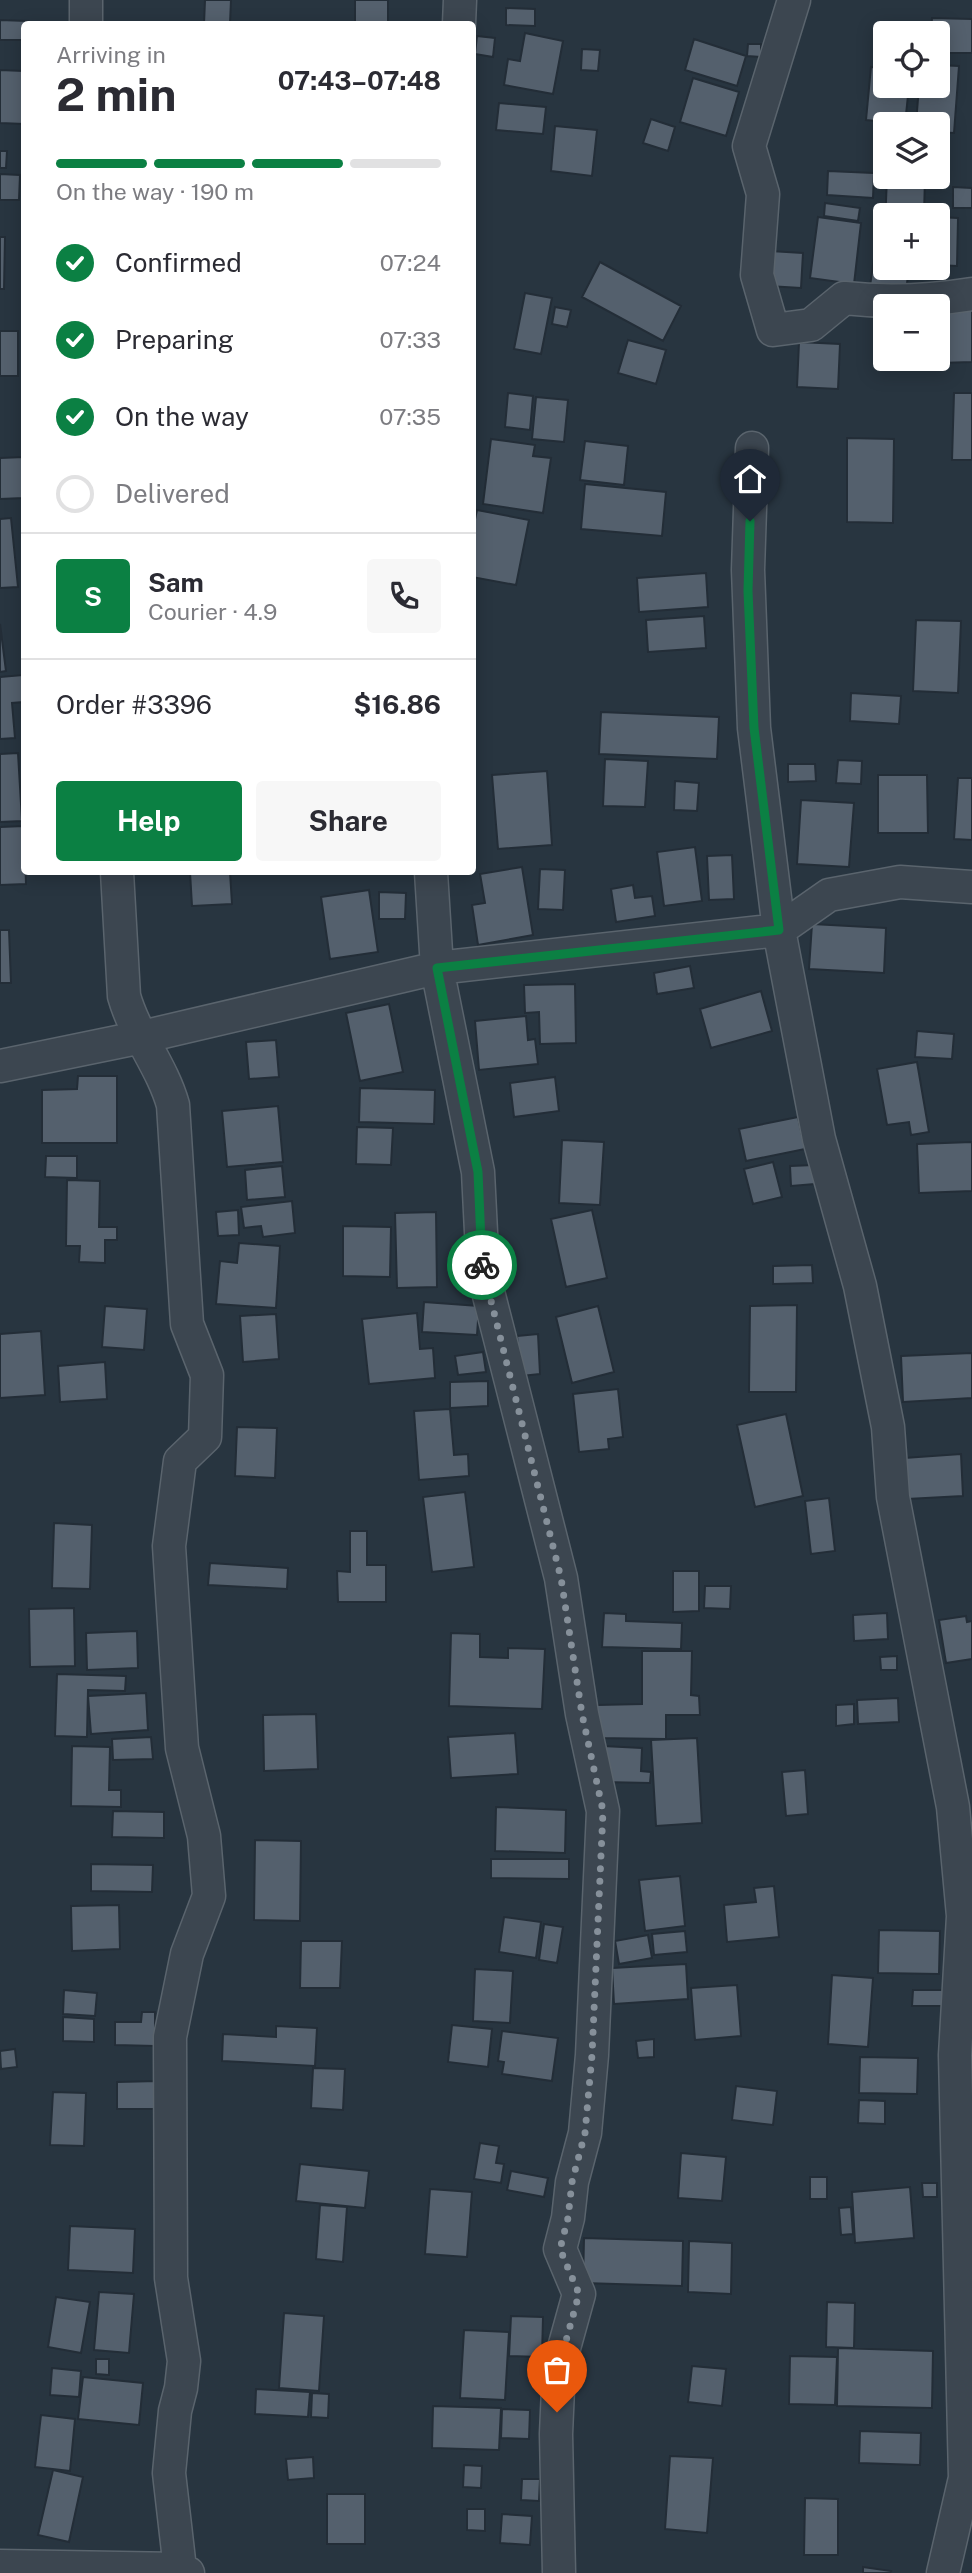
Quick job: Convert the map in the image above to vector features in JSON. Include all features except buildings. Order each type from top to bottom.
[{"type":"street","points":[[86,0],[86,21]]},
{"type":"street","points":[[459,21],[460,0]]},
{"type":"street","points":[[794,0],[748,146],[763,194],[757,275],[773,330],[811,325],[845,298],[883,302],[972,294]]},
{"type":"street","points":[[752,448],[748,570],[754,728],[779,930],[819,1139],[860,1286],[888,1427],[893,1497],[962,1807],[962,1916],[955,2055],[966,2185],[965,2478],[943,2573]]},
{"type":"street","points":[[0,2567],[184,2571],[169,2473],[175,2411],[184,2361],[171,2278],[170,2037],[187,1954],[209,1896],[205,1836],[182,1748],[169,1546],[180,1461],[205,1437],[207,1375],[187,1324],[173,1105],[167,1084],[130,1015],[124,996],[117,875]]},
{"type":"street","points":[[430,875],[437,968],[478,1172],[482,1272],[561,1578],[582,1714],[603,1811],[592,2055],[585,2133],[572,2182],[568,2218],[560,2249],[579,2294],[559,2366],[556,2434],[559,2573]]},
{"type":"street","points":[[0,1066],[142,1037],[437,968],[779,930],[829,895],[901,882],[972,887]]},
{"type":"way so far","points":[[482,1265],[561,1578],[582,1714],[603,1811],[592,2055],[585,2133],[572,2182],[568,2218],[560,2249],[579,2294],[559,2366],[557,2412]]},
{"type":"route","points":[[482,1265],[478,1172],[437,968],[779,930],[754,728],[748,591],[750,521]]}]
